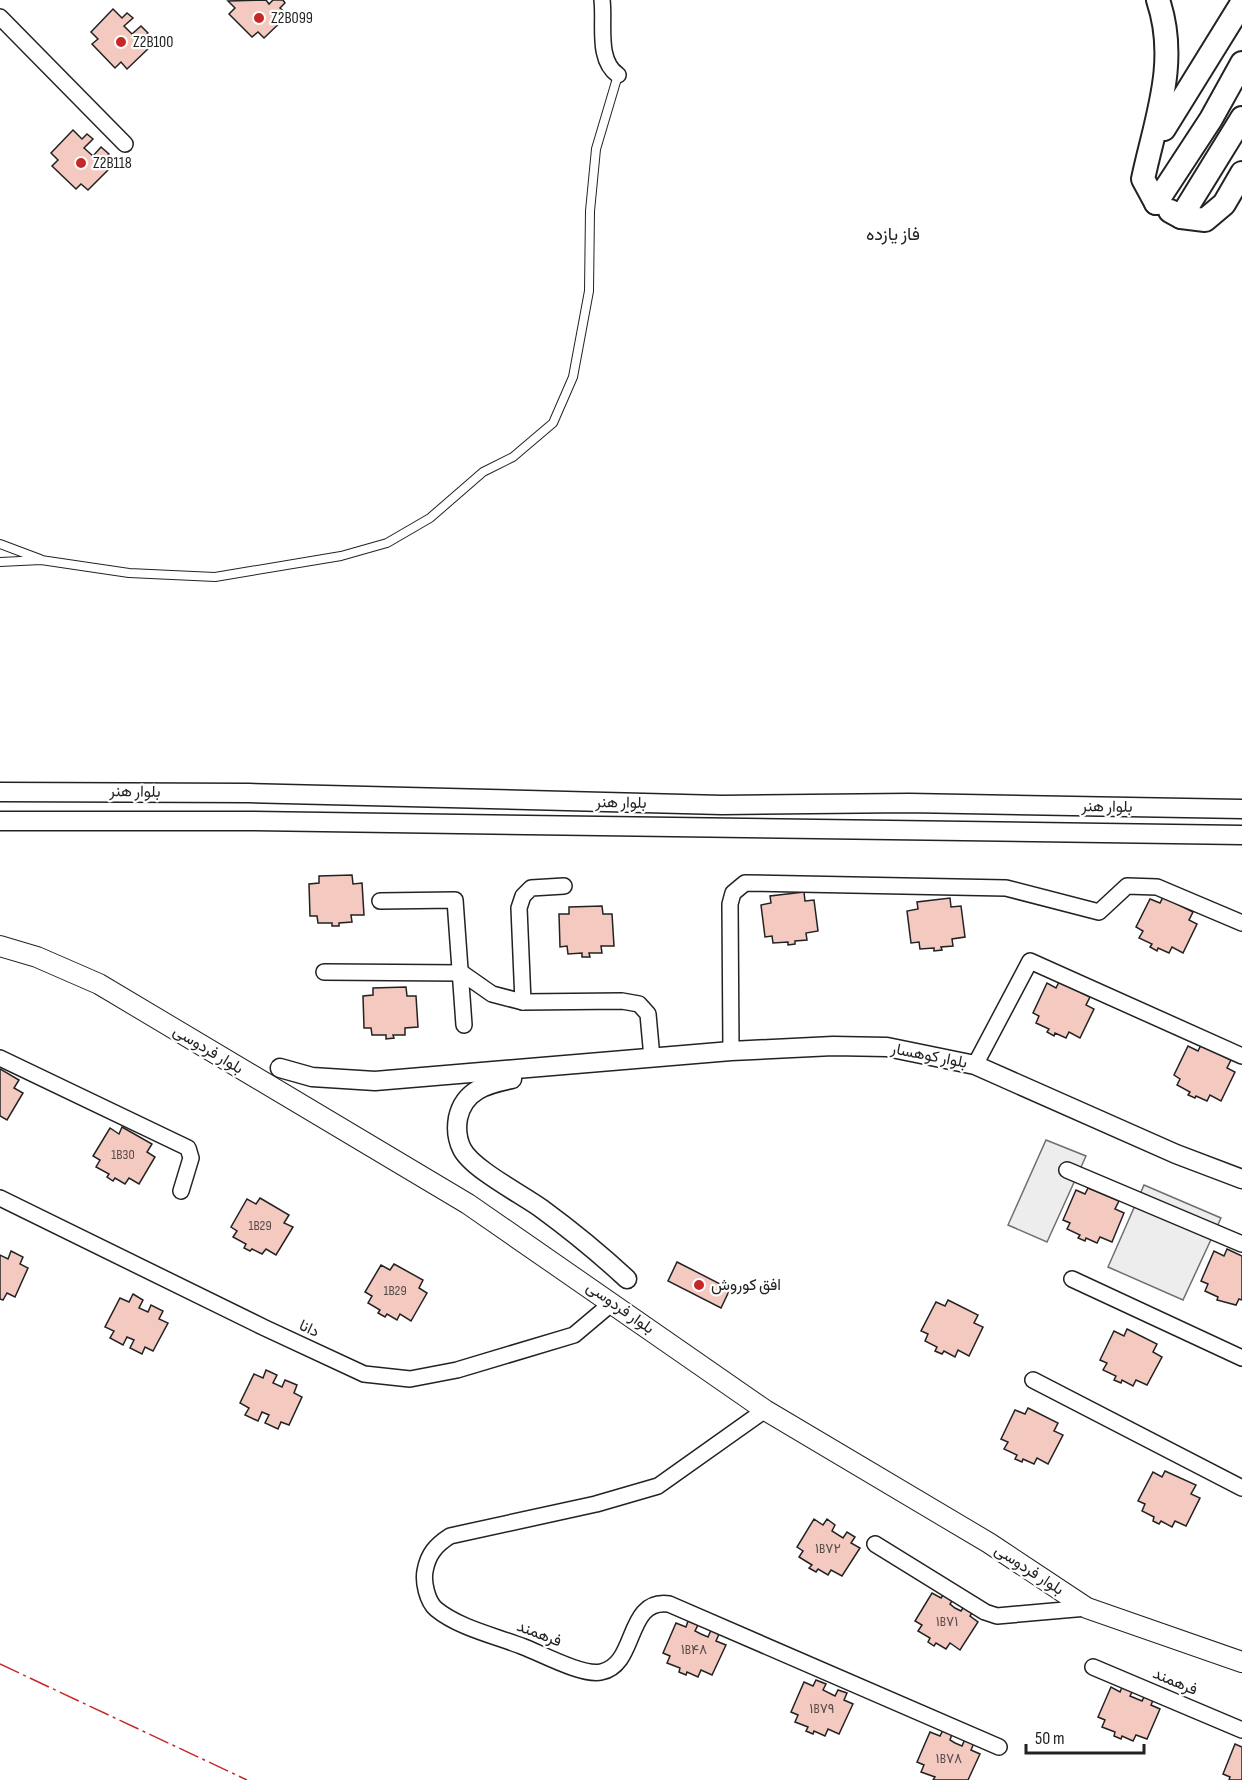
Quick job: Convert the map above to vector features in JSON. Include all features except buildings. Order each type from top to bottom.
[{"type":"main road","points":[[1158,0],[1162,12],[1167,65],[1163,103],[1143,178],[1156,203],[1181,217],[1205,220],[1224,204],[1242,173]]},
{"type":"main road","points":[[1149,153],[1242,3]]},
{"type":"main road","points":[[1156,203],[1211,119],[1242,63]]},
{"type":"main road","points":[[1181,217],[1242,118]]},
{"type":"main road","name":"بلوار فردوسی","points":[[0,946],[38,957],[99,984],[468,1204],[765,1410],[989,1543],[1087,1608],[1242,1662]]},
{"type":"street","points":[[602,0],[604,55],[610,70],[618,75]]},
{"type":"street","points":[[0,17],[125,144]]},
{"type":"street","name":"بلوار هنر","points":[[0,792],[249,793],[722,805],[909,803],[1242,809]]},
{"type":"street","name":"بلوار هنر","points":[[0,821],[250,821],[1242,835]]},
{"type":"street","points":[[730,1051],[730,904],[733,893],[745,883],[1006,888],[1099,912],[1127,886],[1157,886],[1242,923]]},
{"type":"street","points":[[523,1002],[519,908],[523,896],[531,888],[564,886]]},
{"type":"street","points":[[380,901],[455,900],[464,1025]]},
{"type":"street","points":[[975,1065],[1030,961],[1242,1056]]},
{"type":"street","points":[[324,972],[462,973],[492,994],[523,1002],[622,1001],[639,1004],[648,1014],[652,1058]]},
{"type":"street","name":"بلوار کوهسار","points":[[594,1064],[730,1051],[833,1046],[887,1047],[975,1065],[1176,1154],[1242,1179]]},
{"type":"street","points":[[0,1058],[188,1148],[191,1158],[181,1191]]},
{"type":"street","points":[[280,1068],[312,1077],[375,1081],[594,1064]]},
{"type":"street","points":[[594,1064],[495,1082],[473,1091],[461,1105],[456,1130],[463,1151],[490,1174],[541,1208],[598,1252],[627,1279]]},
{"type":"street","points":[[1067,1170],[1242,1244]]},
{"type":"street","name":"دانا","points":[[0,1198],[364,1374],[410,1379],[457,1370],[574,1335],[612,1303]]},
{"type":"street","points":[[1072,1279],[1242,1358]]},
{"type":"street","points":[[1034,1380],[1242,1488]]},
{"type":"street","name":"فرهمند","points":[[765,1410],[658,1486],[596,1504],[450,1536],[438,1544],[427,1559],[424,1577],[434,1608],[453,1619],[543,1655],[583,1670],[600,1673],[611,1668],[622,1656],[637,1622],[650,1606],[660,1603],[669,1604],[999,1747]]},
{"type":"street","points":[[875,1544],[985,1612],[997,1616],[1087,1608]]},
{"type":"street","name":"فرهمند","points":[[1093,1667],[1242,1730]]},
{"type":"lane","points":[[0,562],[41,560],[129,573],[215,577],[341,556],[387,543],[430,518],[483,472],[513,457],[553,423],[573,377],[589,291],[590,211],[596,148],[618,75]]},
{"type":"lane","points":[[0,544],[41,560]]},
{"type":"shaded area","points":[[1046,1140],[1086,1156],[1047,1242],[1008,1225]]},
{"type":"shaded area","points":[[1144,1185],[1221,1218],[1183,1300],[1108,1267]]},
{"type":"power","points":[[0,1664],[247,1780]]},
{"type":"place","name":"Z2B099","points":[[259,18]]},
{"type":"place","name":"Z2B100","points":[[121,42]]},
{"type":"place","name":"Z2B118","points":[[81,163]]},
{"type":"place","name":"افق کوروش","points":[[699,1285]]},
{"type":"district","name":"فاز یازده","points":[[893,234]]}]
